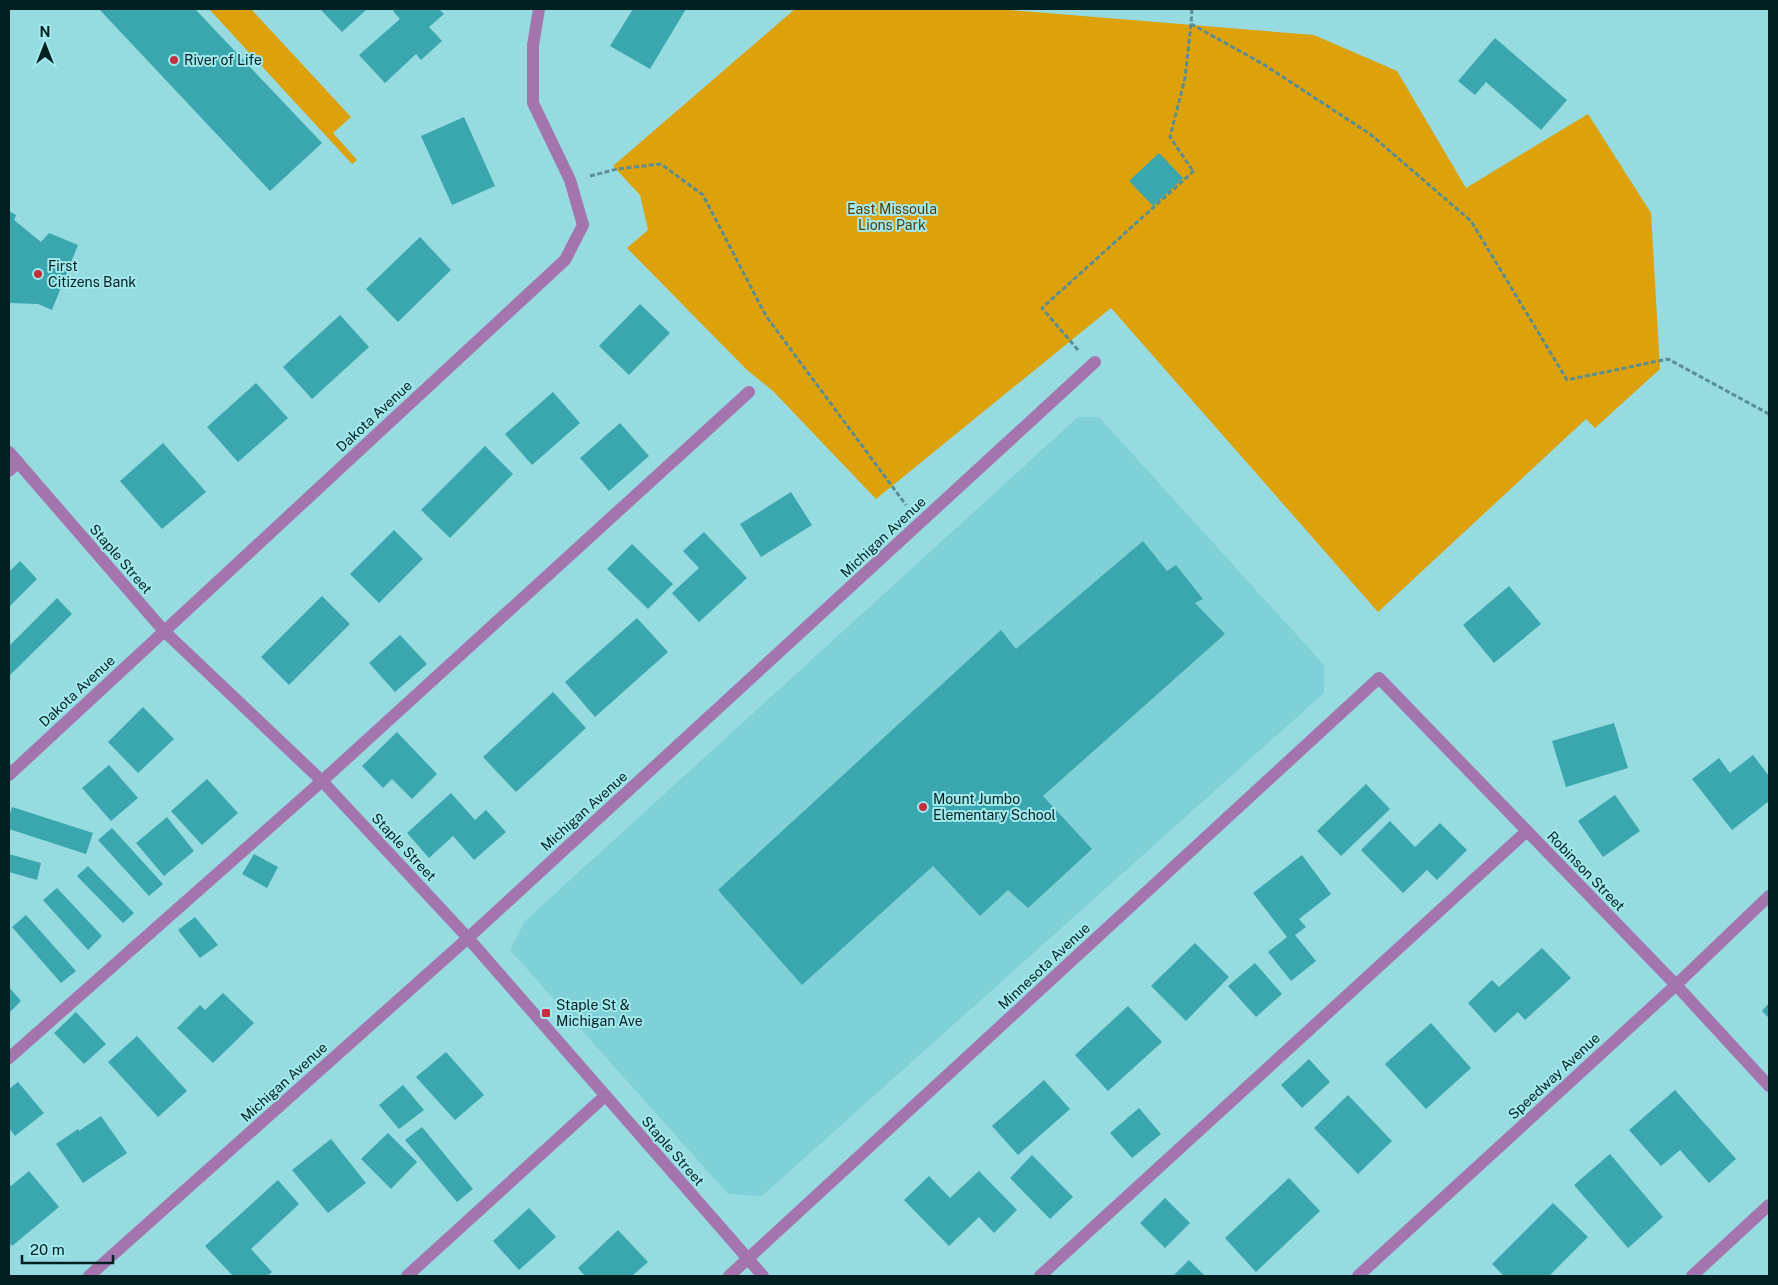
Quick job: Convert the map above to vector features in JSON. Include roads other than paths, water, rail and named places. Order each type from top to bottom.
[{"type":"street","name":"Dakota Avenue","points":[[9,775],[565,260],[583,225],[570,180],[533,102],[533,44],[539,9]]},
{"type":"street","name":"Michigan Avenue","points":[[89,1276],[468,938],[1093,364]]},
{"type":"street","points":[[9,1058],[322,781],[750,392]]},
{"type":"street","name":"Staple Street","points":[[9,452],[14,466],[164,631],[322,781],[468,938],[763,1276]]},
{"type":"street","name":"Robinson Street","points":[[1379,678],[1676,985],[1769,1086]]},
{"type":"street","name":"Minnesota Avenue","points":[[729,1276],[1379,678]]},
{"type":"street","points":[[1040,1276],[1527,831]]},
{"type":"street","name":"Speedway Avenue","points":[[1358,1276],[1676,985],[1769,896]]},
{"type":"street","points":[[407,1276],[605,1096]]},
{"type":"street","points":[[1692,1276],[1769,1205]]},
{"type":"place","name":"River of Life","points":[[174,60]]},
{"type":"place","name":"First Citizens Bank","points":[[38,274]]},
{"type":"place","name":"Mount Jumbo Elementary School","points":[[923,807]]},
{"type":"place","name":"Staple St & Michigan Ave","points":[[546,1013]]},
{"type":"park label","name":"East Missoula Lions Park","points":[[892,217]]}]
